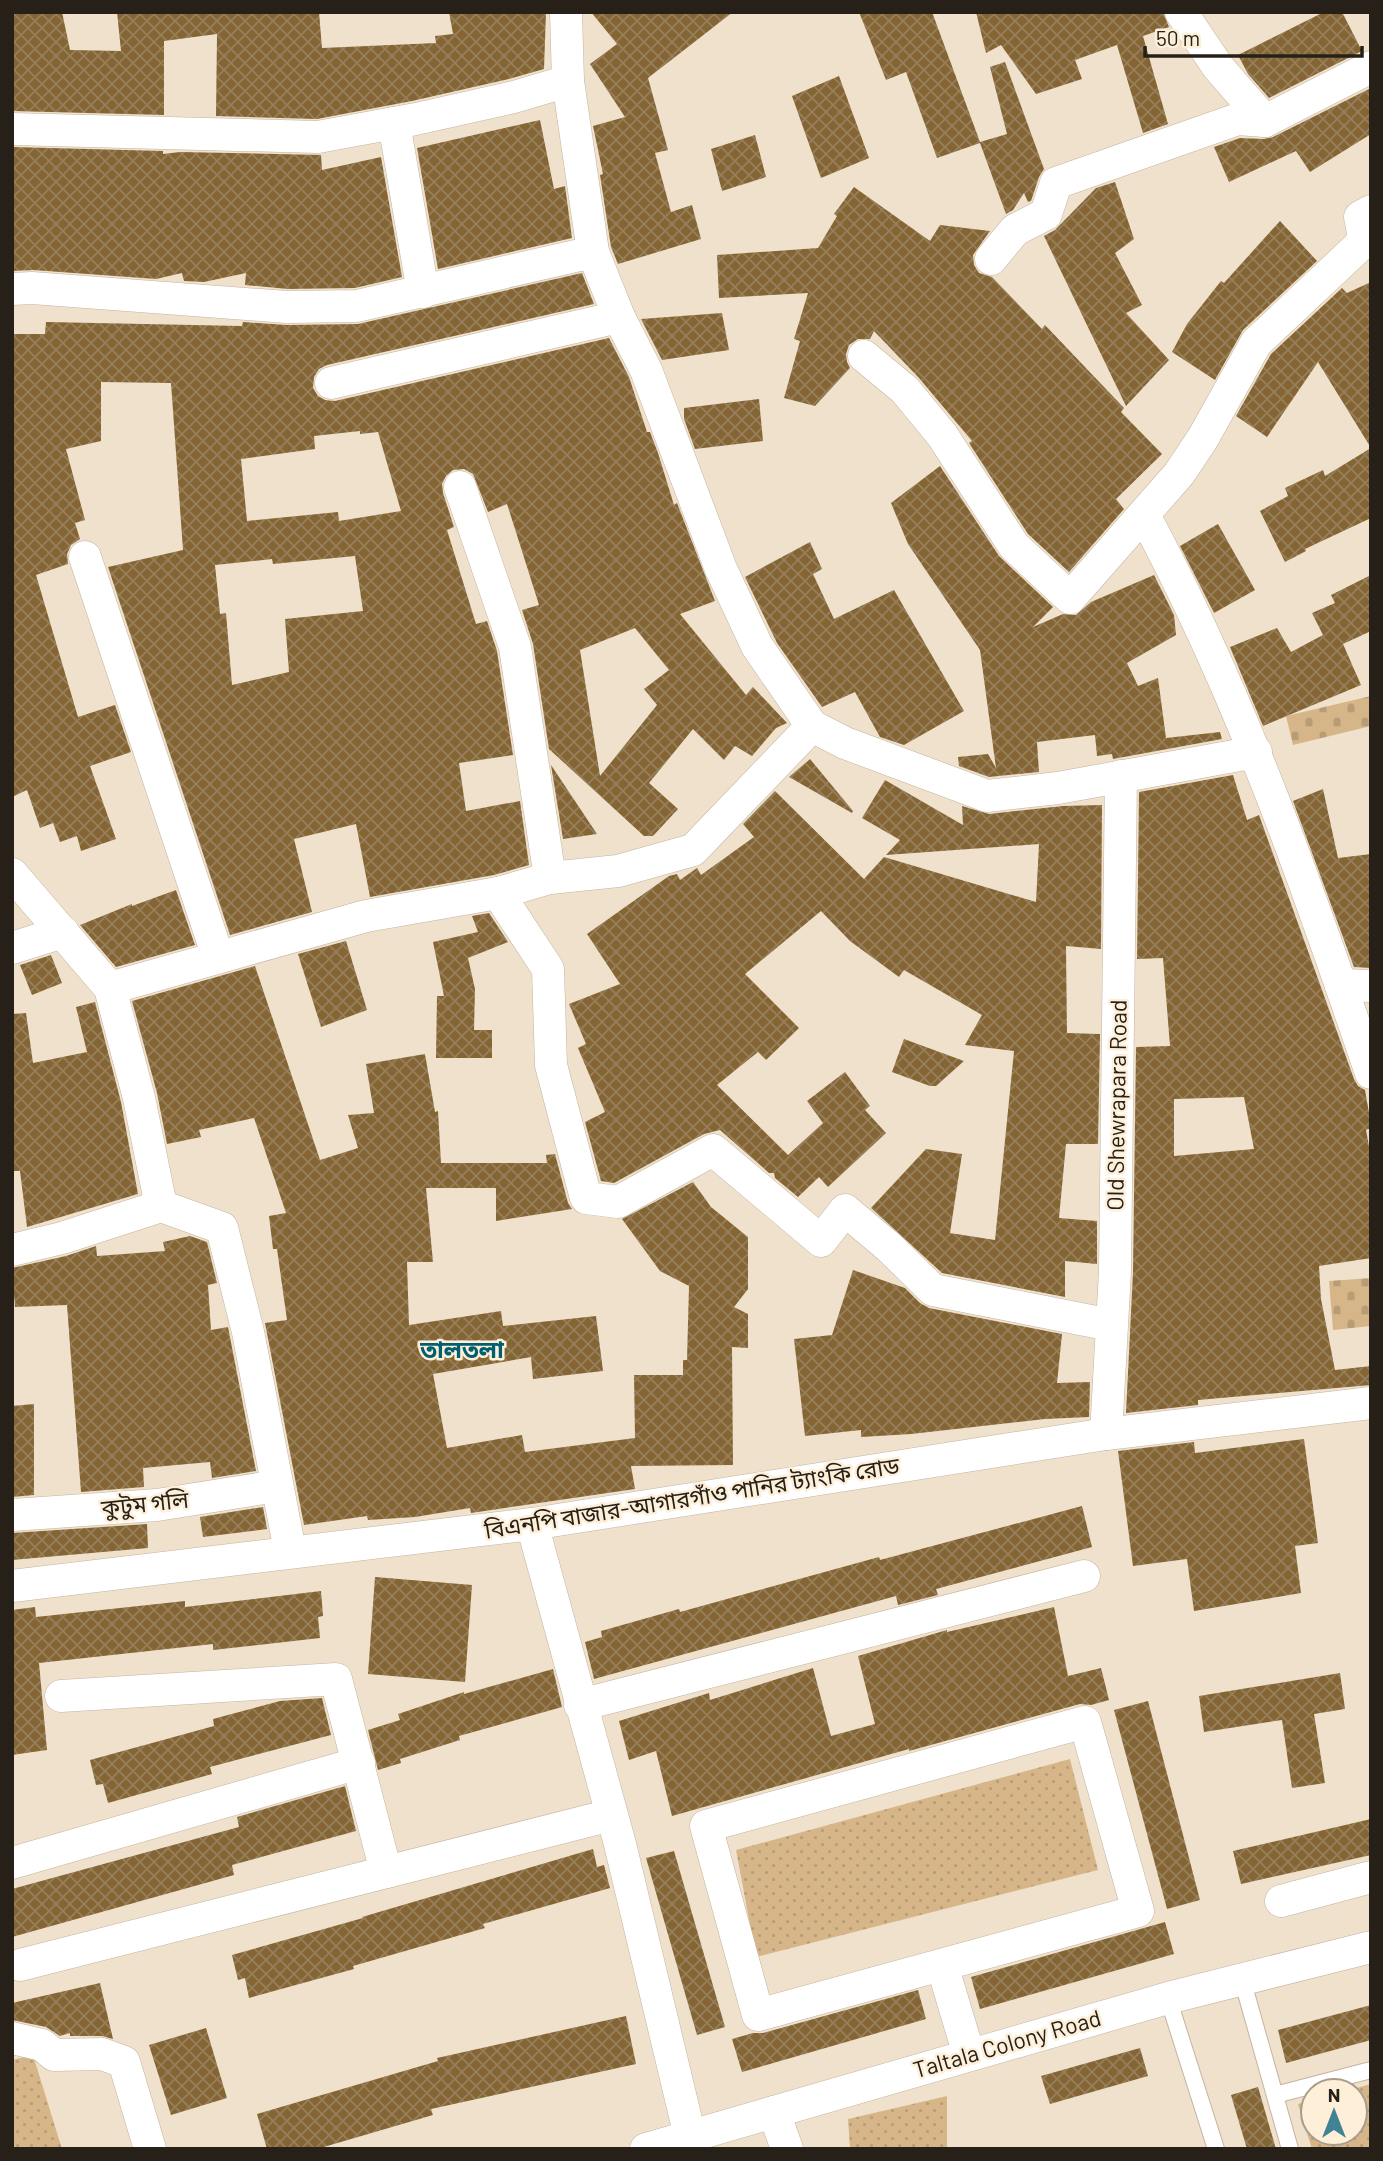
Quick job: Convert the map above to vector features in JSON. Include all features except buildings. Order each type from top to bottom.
[{"type":"street","points":[[566,12],[568,81],[593,252],[619,317],[646,370],[720,569],[752,635],[812,726],[845,743],[987,796],[1058,788],[1256,752]]},
{"type":"street","points":[[1181,12],[1218,67],[1265,121]]},
{"type":"street","points":[[992,259],[1014,230],[1046,214],[1056,183],[1238,119],[1265,121],[1371,68]]},
{"type":"street","points":[[12,129],[318,136],[514,97],[568,81]]},
{"type":"street","points":[[394,123],[423,292]]},
{"type":"street","points":[[864,356],[905,390],[942,435],[1014,546],[1070,598],[1179,474],[1203,438],[1256,343],[1358,247],[1364,237],[1360,217],[1371,211]]},
{"type":"street","points":[[12,289],[32,288],[287,307],[357,306],[593,252]]},
{"type":"street","points":[[331,383],[619,317]]},
{"type":"street","points":[[460,487],[515,647],[550,878]]},
{"type":"street","points":[[1144,515],[1182,587],[1356,985],[1371,1073]]},
{"type":"street","points":[[85,557],[218,957]]},
{"type":"street","points":[[110,988],[366,916],[498,893],[550,878],[618,871],[693,850],[812,726]]},
{"type":"street","name":"Old Shewrapara Road","points":[[1106,1434],[1115,1271],[1121,776]]},
{"type":"street","points":[[12,874],[110,988],[139,1098],[161,1206]]},
{"type":"street","points":[[498,893],[548,969],[551,1065],[586,1198],[618,1202],[713,1150],[821,1241],[845,1210],[933,1290],[1111,1325]]},
{"type":"street","points":[[12,948],[63,932]]},
{"type":"street","points":[[12,1250],[62,1238],[161,1206],[222,1228],[248,1332],[290,1551]]},
{"type":"street","name":"বিএনপি বাজার-আগারগাঁও পানির ট্যাংকি রোড","points":[[12,1586],[533,1524],[1106,1434],[1371,1403]]},
{"type":"street","name":"কুটুম গলি","points":[[12,1515],[157,1505],[278,1486]]},
{"type":"street","points":[[533,1524],[580,1705],[620,1844],[692,2142]]},
{"type":"street","points":[[580,1705],[1084,1576]]},
{"type":"street","points":[[61,1696],[336,1679],[386,1872]]},
{"type":"street","points":[[1086,1721],[1138,1911],[942,1965],[758,2015],[706,1826],[1086,1721]]},
{"type":"street","points":[[12,1863],[359,1763]]},
{"type":"street","points":[[20,1965],[611,1815]]},
{"type":"street","points":[[1281,1901],[1371,1877]]},
{"type":"street","name":"Taltala Colony Road","points":[[646,2149],[692,2142],[774,2112],[1168,1998],[1371,1947]]},
{"type":"street","points":[[942,1965],[969,2056]]},
{"type":"street","points":[[12,2038],[42,2045],[54,2055],[102,2054],[124,2062],[150,2149]]},
{"type":"street","points":[[774,2112],[787,2149]]},
{"type":"lane","points":[[1242,1979],[1290,2149]]},
{"type":"lane","points":[[1168,1998],[1210,2147]]},
{"type":"lane","points":[[1275,2095],[1371,2070]]},
{"type":"green space","points":[[1371,696],[1371,726],[1293,745],[1286,716]]},
{"type":"green space","points":[[1371,1278],[1371,1326],[1333,1330],[1329,1281]]},
{"type":"green space","points":[[1070,1759],[1098,1870],[756,1957],[736,1850]]},
{"type":"green space","points":[[33,2055],[62,2149],[12,2149],[12,2060]]},
{"type":"green space","points":[[1369,2085],[1371,2149],[1312,2149],[1369,2147]]},
{"type":"green space","points":[[947,2096],[947,2149],[850,2149],[848,2119]]},
{"type":"district","name":"তালতলা","points":[[462,1350]]}]
